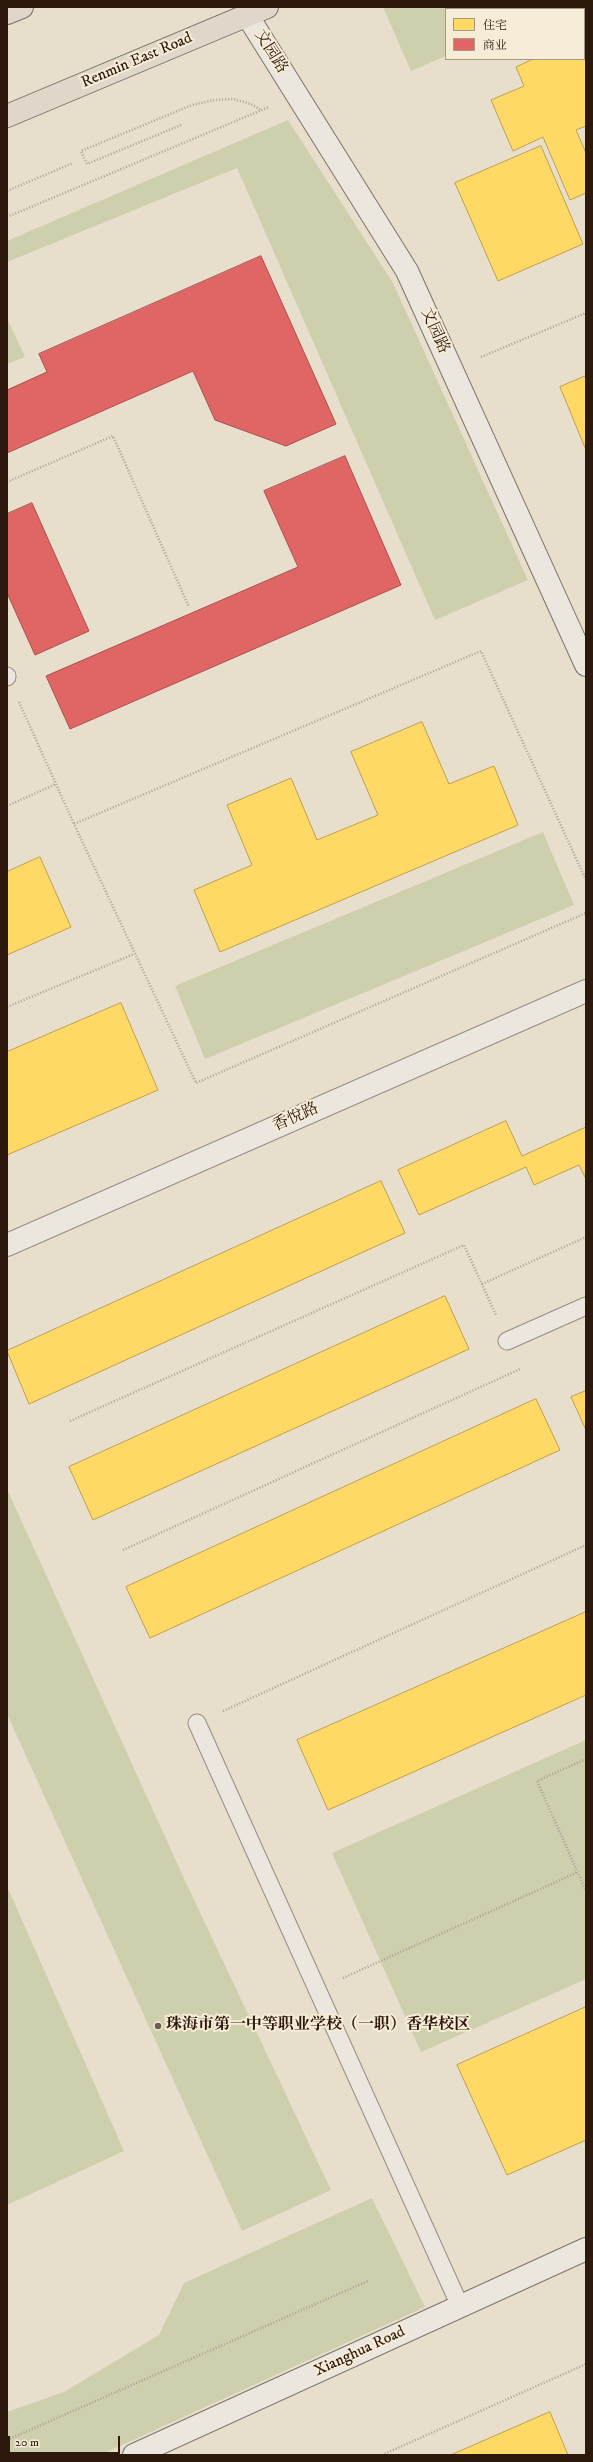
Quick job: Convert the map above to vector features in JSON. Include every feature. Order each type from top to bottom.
[{"type":"main road","points":[[7,14],[22,7]]},
{"type":"main road","name":"Renmin East Road","points":[[7,116],[267,7]]},
{"type":"street","name":"文园路","points":[[247,15],[407,271],[586,665]]},
{"type":"street","name":"香悅路","points":[[7,1245],[586,991]]},
{"type":"street","name":"Xianghua Road","points":[[134,2455],[586,2249]]},
{"type":"lane","points":[[507,1341],[586,1306]]},
{"type":"lane","points":[[197,1723],[460,2306]]},
{"type":"path","points":[[7,217],[297,95]]},
{"type":"path","points":[[181,125],[87,164],[81,151],[192,105],[214,100],[233,99],[251,104],[261,110]]},
{"type":"path","points":[[7,191],[73,163]]},
{"type":"path","points":[[451,370],[586,313]]},
{"type":"path","points":[[7,482],[113,436],[189,607]]},
{"type":"path","points":[[74,824],[481,651],[586,880]]},
{"type":"path","points":[[7,677],[134,954],[196,1083],[586,913]]},
{"type":"path","points":[[7,806],[56,784]]},
{"type":"path","points":[[7,1007],[134,954]]},
{"type":"path","points":[[482,1284],[586,1237]]},
{"type":"path","points":[[70,1421],[464,1244],[520,1369],[124,1550]]},
{"type":"path","points":[[197,1723],[586,1545]]},
{"type":"path","points":[[586,1759],[537,1781],[586,1891]]},
{"type":"path","points":[[317,1989],[578,1872]]},
{"type":"path","points":[[7,2440],[368,2281]]},
{"type":"path","points":[[382,2455],[586,2364]]},
{"type":"green space","points":[[383,7],[562,7],[445,8],[445,56],[411,71]]},
{"type":"green space","points":[[288,120],[393,283],[528,580],[435,620],[237,168],[7,262],[7,241]]},
{"type":"green space","points":[[7,318],[25,357],[7,364]]},
{"type":"green space","points":[[543,832],[574,905],[205,1059],[175,986]]},
{"type":"green space","points":[[7,1489],[188,1887],[331,2190],[242,2231],[7,1714]]},
{"type":"green space","points":[[586,1740],[586,1979],[421,2052],[332,1853]]},
{"type":"green space","points":[[7,1886],[124,2151],[7,2205]]},
{"type":"green space","points":[[372,2198],[425,2307],[100,2455],[7,2455],[7,2412],[64,2392],[159,2335],[184,2283]]},
{"type":"building: 住宅","points":[[585,36],[586,126],[576,130],[586,153],[586,193],[570,200],[543,137],[513,151],[491,100],[524,86],[516,67],[531,60],[585,60]]},
{"type":"building: 住宅","points":[[541,146],[583,244],[498,281],[455,183]]},
{"type":"building: 住宅","points":[[586,376],[586,450],[560,387]]},
{"type":"building: 住宅","points":[[422,722],[449,784],[494,766],[518,825],[220,952],[194,890],[252,865],[227,805],[291,778],[317,840],[378,815],[351,752]]},
{"type":"building: 住宅","points":[[40,857],[71,927],[7,955],[7,872]]},
{"type":"building: 住宅","points":[[121,1003],[158,1090],[7,1155],[7,1052]]},
{"type":"building: 住宅","points":[[506,1121],[522,1156],[586,1127],[586,1179],[579,1165],[534,1185],[526,1167],[419,1215],[398,1170]]},
{"type":"building: 住宅","points":[[381,1181],[405,1233],[29,1404],[7,1351]]},
{"type":"building: 住宅","points":[[445,1296],[469,1349],[93,1520],[69,1467]]},
{"type":"building: 住宅","points":[[586,1391],[586,1430],[571,1397]]},
{"type":"building: 住宅","points":[[536,1399],[560,1450],[150,1638],[126,1587]]},
{"type":"building: 住宅","points":[[586,1612],[586,1695],[328,1810],[297,1740]]},
{"type":"building: 住宅","points":[[586,2007],[586,2140],[507,2175],[457,2065]]},
{"type":"building: 住宅","points":[[550,2412],[568,2455],[451,2455]]},
{"type":"building: 商业","points":[[261,256],[336,424],[286,446],[215,420],[193,371],[7,453],[7,390],[47,372],[39,354]]},
{"type":"building: 商业","points":[[345,456],[401,585],[70,729],[46,676],[298,567],[264,491]]},
{"type":"building: 商业","points":[[32,503],[89,631],[35,655],[7,593],[7,514]]},
{"type":"place","name":"珠海市第一中等职业学校（一职）香华校区","points":[[158,2026]]}]
